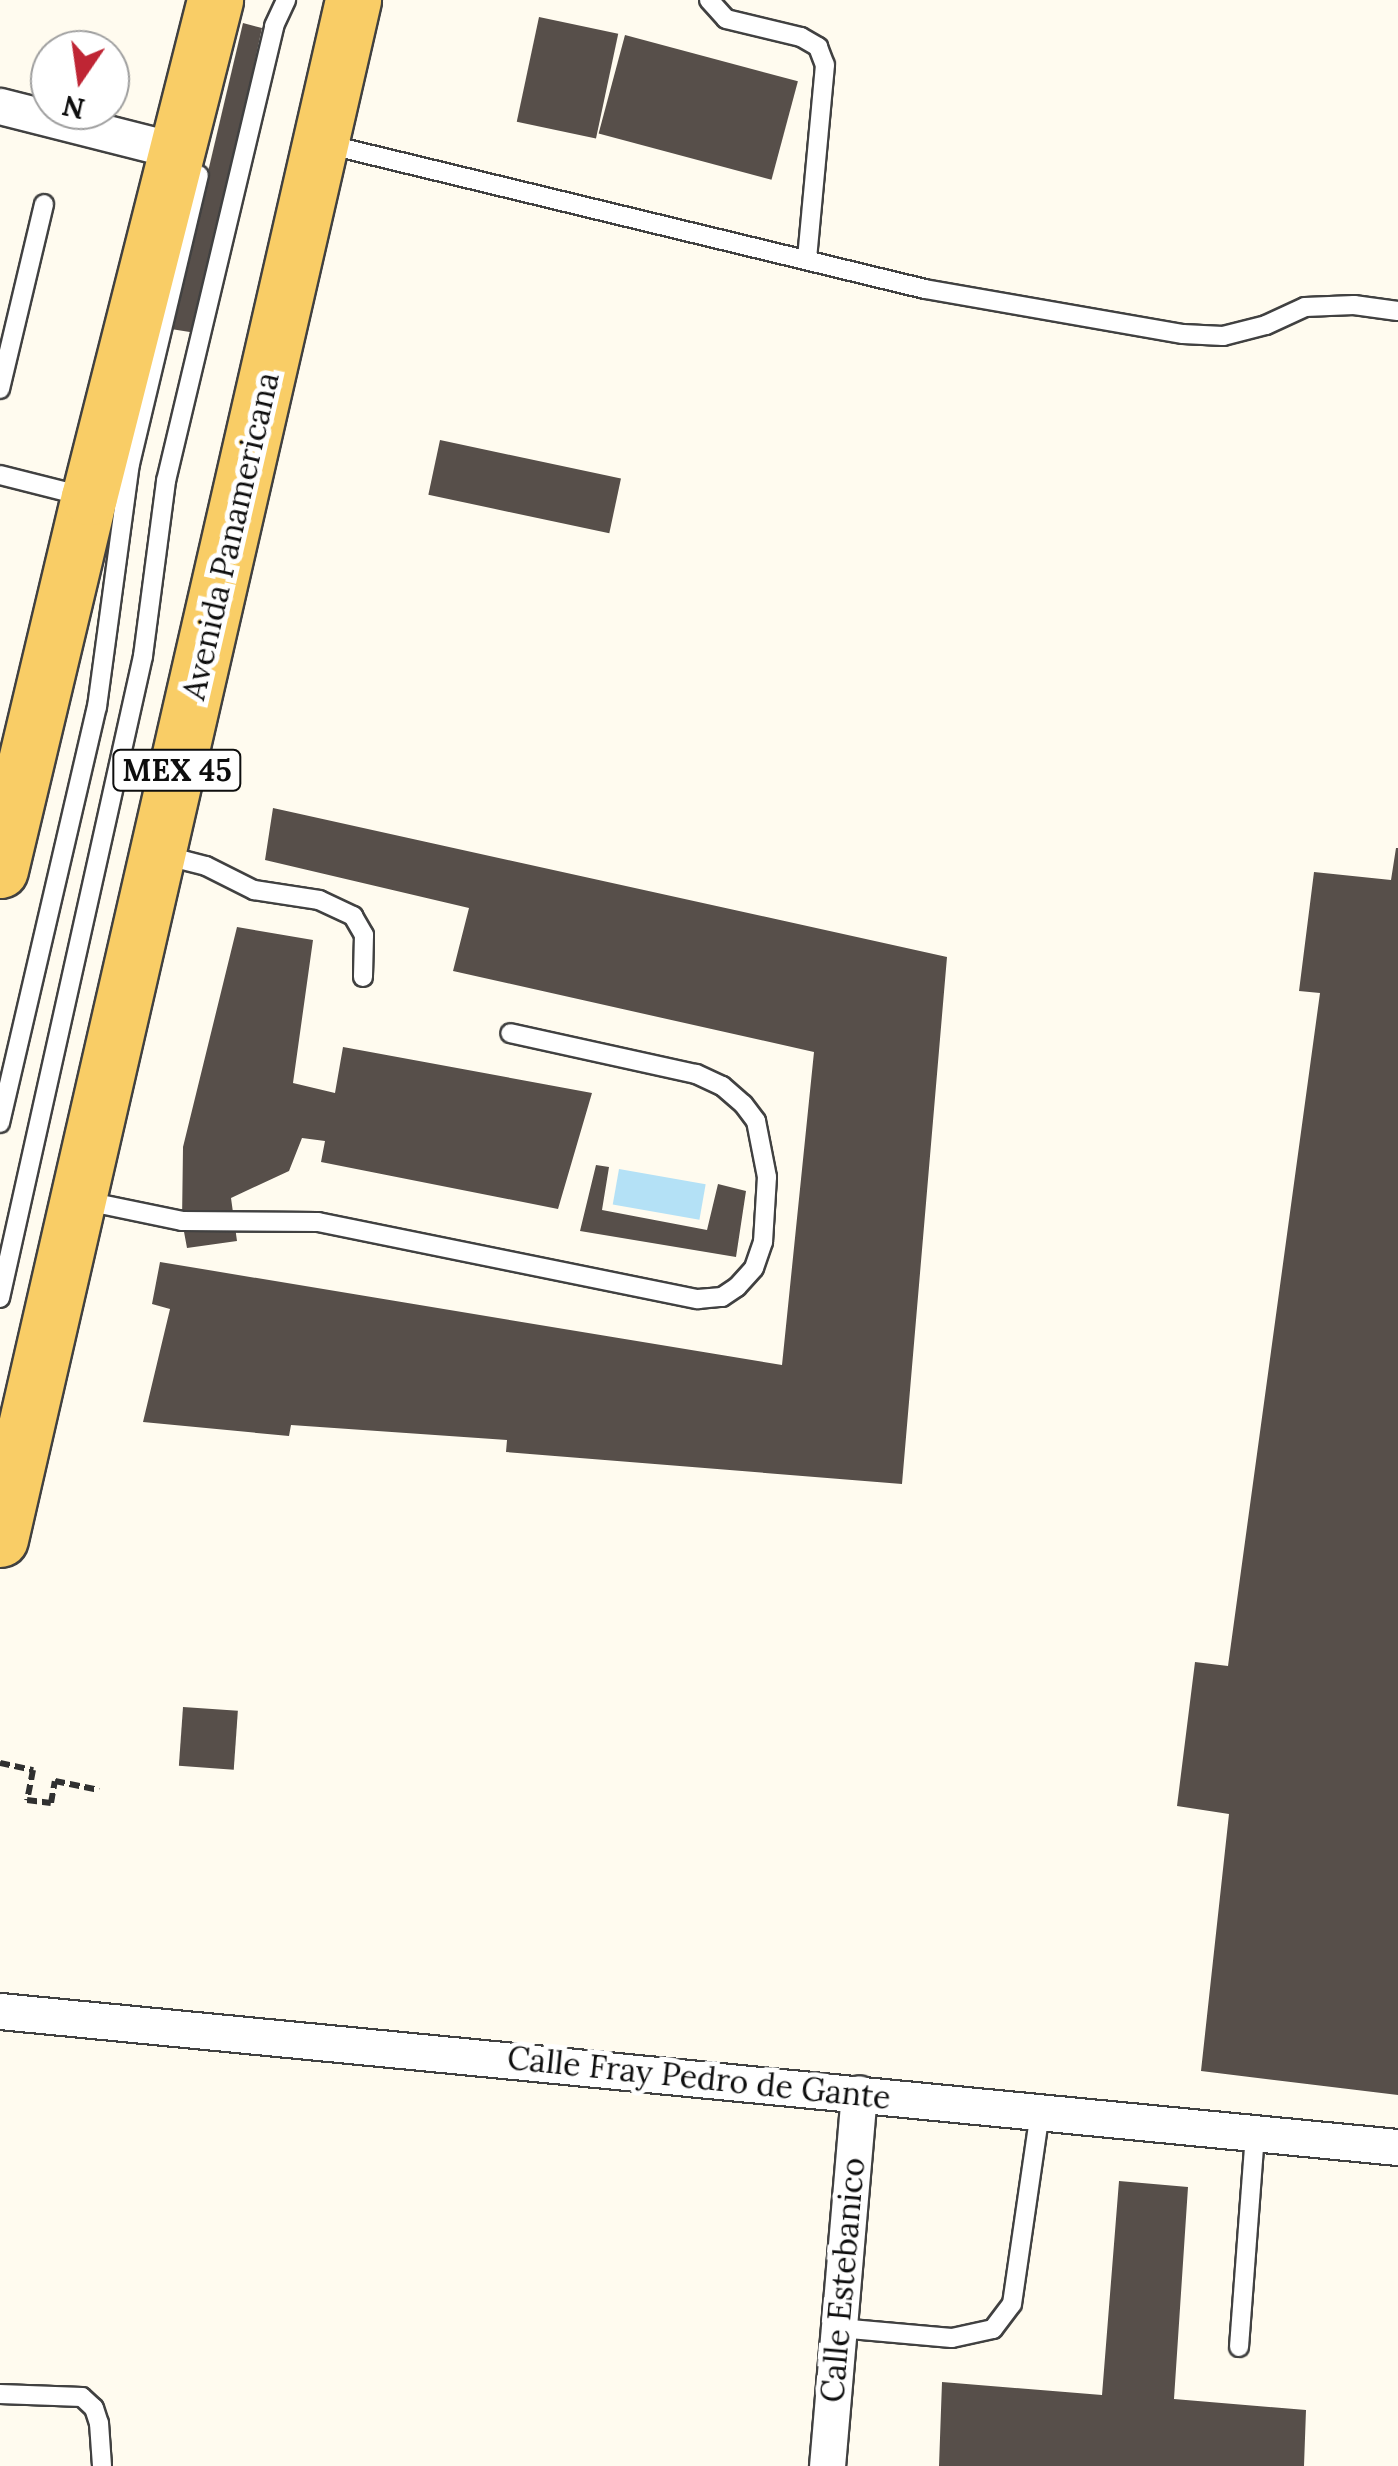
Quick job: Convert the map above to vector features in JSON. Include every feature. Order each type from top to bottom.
[{"type":"main road","points":[[0,870],[12,763],[190,148],[215,0]]},
{"type":"main road","name":"Avenida Panamericana","points":[[2,1519],[353,0]]},
{"type":"street","points":[[0,106],[190,148]]},
{"type":"street","name":"Calle Fray Pedro de Gante","points":[[0,2011],[1398,2147]]},
{"type":"street","name":"Calle Estebanico","points":[[827,2466],[859,2093]]},
{"type":"lane","points":[[0,1298],[142,656],[166,480],[274,26],[286,0]]},
{"type":"lane","points":[[709,0],[726,19],[801,37],[818,47],[824,65],[807,258]]},
{"type":"lane","points":[[322,144],[925,289],[1183,334],[1223,336],[1266,325],[1304,307],[1354,304],[1398,311]]},
{"type":"lane","points":[[0,1123],[97,706],[130,464],[190,148]]},
{"type":"lane","points":[[0,389],[44,204]]},
{"type":"lane","points":[[0,476],[88,497]]},
{"type":"lane","points":[[158,854],[206,866],[254,890],[319,900],[353,916],[364,935],[362,977]]},
{"type":"lane","points":[[76,1198],[182,1221],[318,1222],[698,1298],[722,1296],[738,1287],[754,1268],[763,1242],[767,1178],[756,1121],[744,1104],[722,1086],[696,1074],[510,1033]]},
{"type":"lane","points":[[839,2328],[952,2338],[993,2329],[1004,2318],[1018,2276],[1040,2112]]},
{"type":"lane","points":[[1238,2347],[1255,2134]]},
{"type":"lane","points":[[0,2394],[82,2397],[94,2408],[99,2423],[102,2466]]},
{"type":"path","points":[[0,1763],[33,1770],[27,1800],[51,1803],[54,1781],[98,1790]]},
{"type":"water","points":[[619,1169],[706,1184],[699,1220],[613,1204]]},
{"type":"building","points":[[539,17],[618,34],[596,139],[517,122]]},
{"type":"building","points":[[243,23],[262,28],[196,333],[171,329]]},
{"type":"building","points":[[625,35],[798,81],[772,180],[599,134]]},
{"type":"building","points":[[440,440],[621,478],[609,533],[428,495]]},
{"type":"building","points":[[273,808],[947,957],[902,1484],[506,1452],[507,1440],[291,1425],[289,1436],[143,1422],[170,1309],[152,1304],[160,1262],[782,1365],[814,1052],[453,971],[469,908],[265,860]]},
{"type":"building","points":[[1396,848],[1398,2095],[1201,2071],[1229,1814],[1177,1806],[1195,1662],[1228,1666],[1320,993],[1299,991],[1314,872],[1391,880]]},
{"type":"building","points":[[237,927],[313,940],[293,1083],[335,1093],[343,1047],[592,1093],[558,1209],[321,1162],[325,1141],[302,1138],[289,1171],[231,1198],[237,1241],[187,1248],[182,1221],[183,1147]]},
{"type":"building","points":[[596,1165],[609,1167],[602,1210],[707,1230],[718,1184],[746,1191],[736,1257],[580,1231]]},
{"type":"building","points":[[183,1707],[238,1711],[234,1770],[179,1766]]},
{"type":"building","points":[[1119,2181],[1188,2187],[1174,2399],[1306,2410],[1304,2466],[939,2466],[942,2382],[1102,2395]]}]
